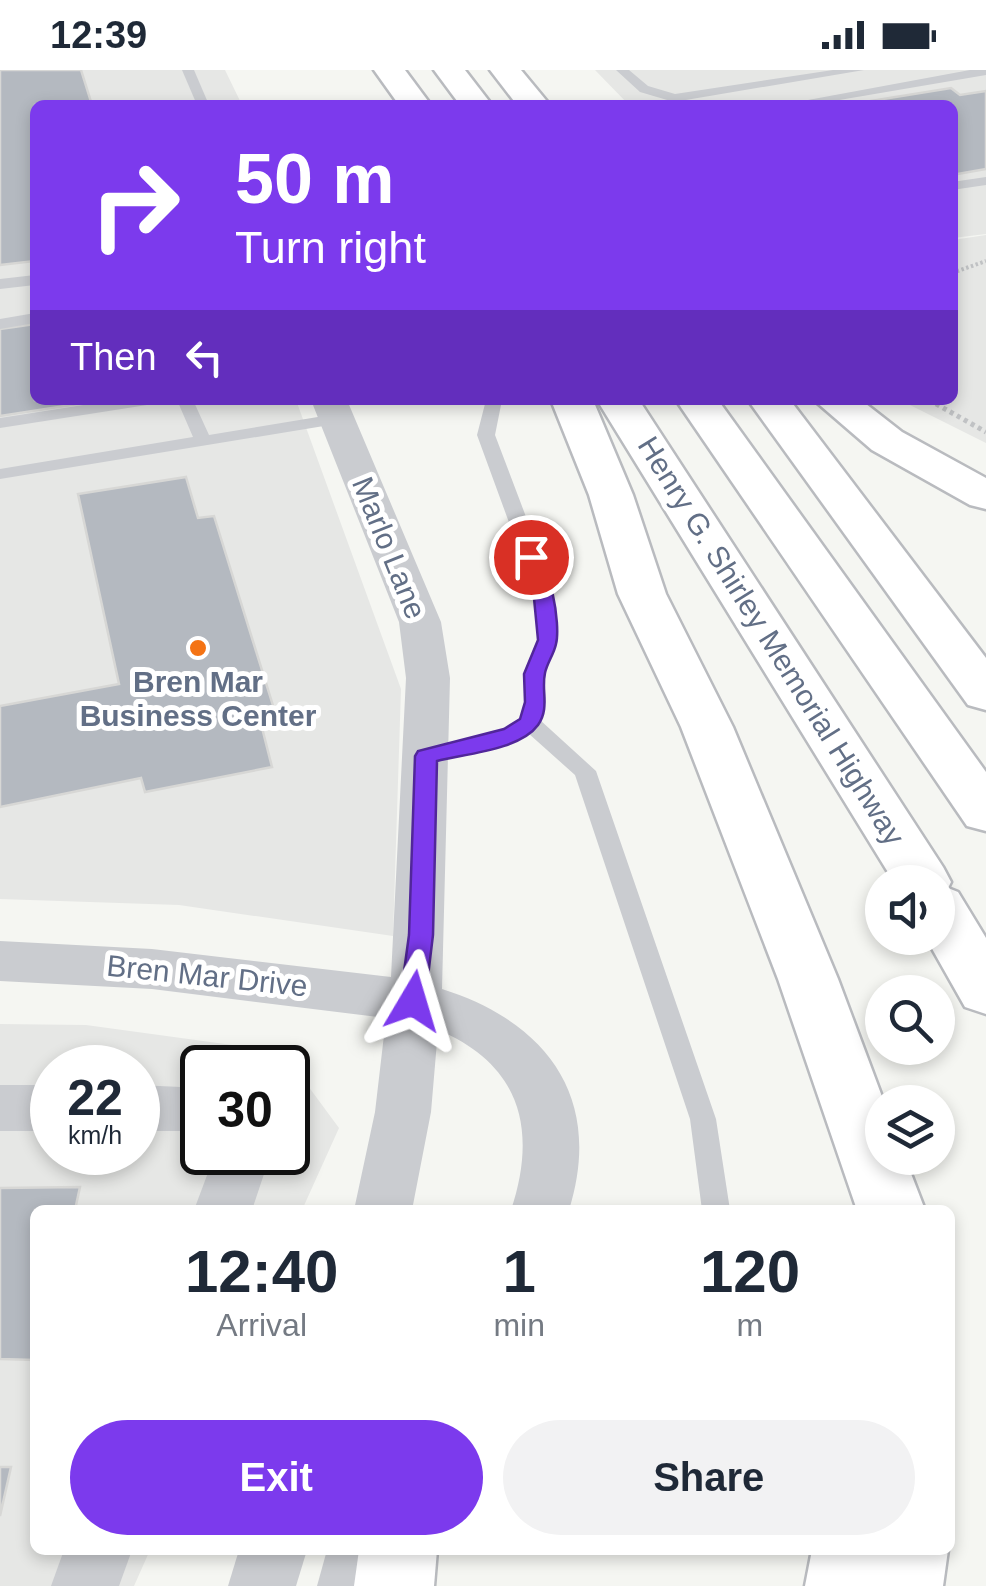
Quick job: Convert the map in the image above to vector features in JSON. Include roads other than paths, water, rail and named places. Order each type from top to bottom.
[{"type":"highway","points":[[389,70],[411,100]]},
{"type":"highway","points":[[448,70],[472,100]]},
{"type":"highway","points":[[505,70],[530,100]]},
{"type":"highway","points":[[574,405],[611,495],[642,594],[707,727],[836,1054],[890,1205]]},
{"type":"highway","name":"Henry G. Shirley Memorial Highway","points":[[621,405],[911,865]]},
{"type":"highway","points":[[701,405],[986,812]]},
{"type":"highway","points":[[773,405],[986,693]]},
{"type":"highway","points":[[840,405],[886,441],[986,496]]},
{"type":"highway","points":[[955,936],[986,990]]},
{"type":"highway","points":[[836,1054],[865,1205]]},
{"type":"highway","points":[[394,1586],[397,1555]]},
{"type":"highway","points":[[844,1586],[850,1555]]},
{"type":"highway","points":[[904,1586],[908,1555]]},
{"type":"street","name":"Marlo Lane","points":[[332,410],[420,622],[428,678],[421,935],[413,1001]]},
{"type":"street","name":"Bren Mar Drive","points":[[0,960],[138,966],[413,1001],[494,1034],[534,1080],[550,1112],[555,1140],[552,1171],[542,1205]]},
{"type":"street","points":[[384,1205],[403,1112],[413,1001]]},
{"type":"street","points":[[0,1108],[30,1108]]},
{"type":"street","points":[[225,1205],[235,1175]]},
{"type":"street","points":[[85,1586],[96,1555]]},
{"type":"street","points":[[262,1586],[271,1555]]},
{"type":"street","points":[[351,1586],[359,1555]]},
{"type":"lane","points":[[188,70],[200,100]]},
{"type":"lane","points":[[622,70],[644,89],[672,100]]},
{"type":"lane","points":[[688,100],[858,70]]},
{"type":"lane","points":[[815,100],[986,71]]},
{"type":"lane","points":[[958,185],[986,181]]},
{"type":"lane","points":[[0,284],[30,281]]},
{"type":"lane","points":[[0,324],[30,319]]},
{"type":"lane","points":[[0,423],[115,405]]},
{"type":"lane","points":[[188,405],[203,441]]},
{"type":"lane","points":[[426,756],[512,734],[529,722],[536,702],[534,674],[548,640],[542,588],[486,436],[493,405]]},
{"type":"lane","points":[[0,474],[203,441],[332,410]]},
{"type":"lane","points":[[529,722],[585,770],[703,1119],[715,1205]]},
{"type":"place","name":"Bren Mar Business Center","points":[[198,648]]}]
